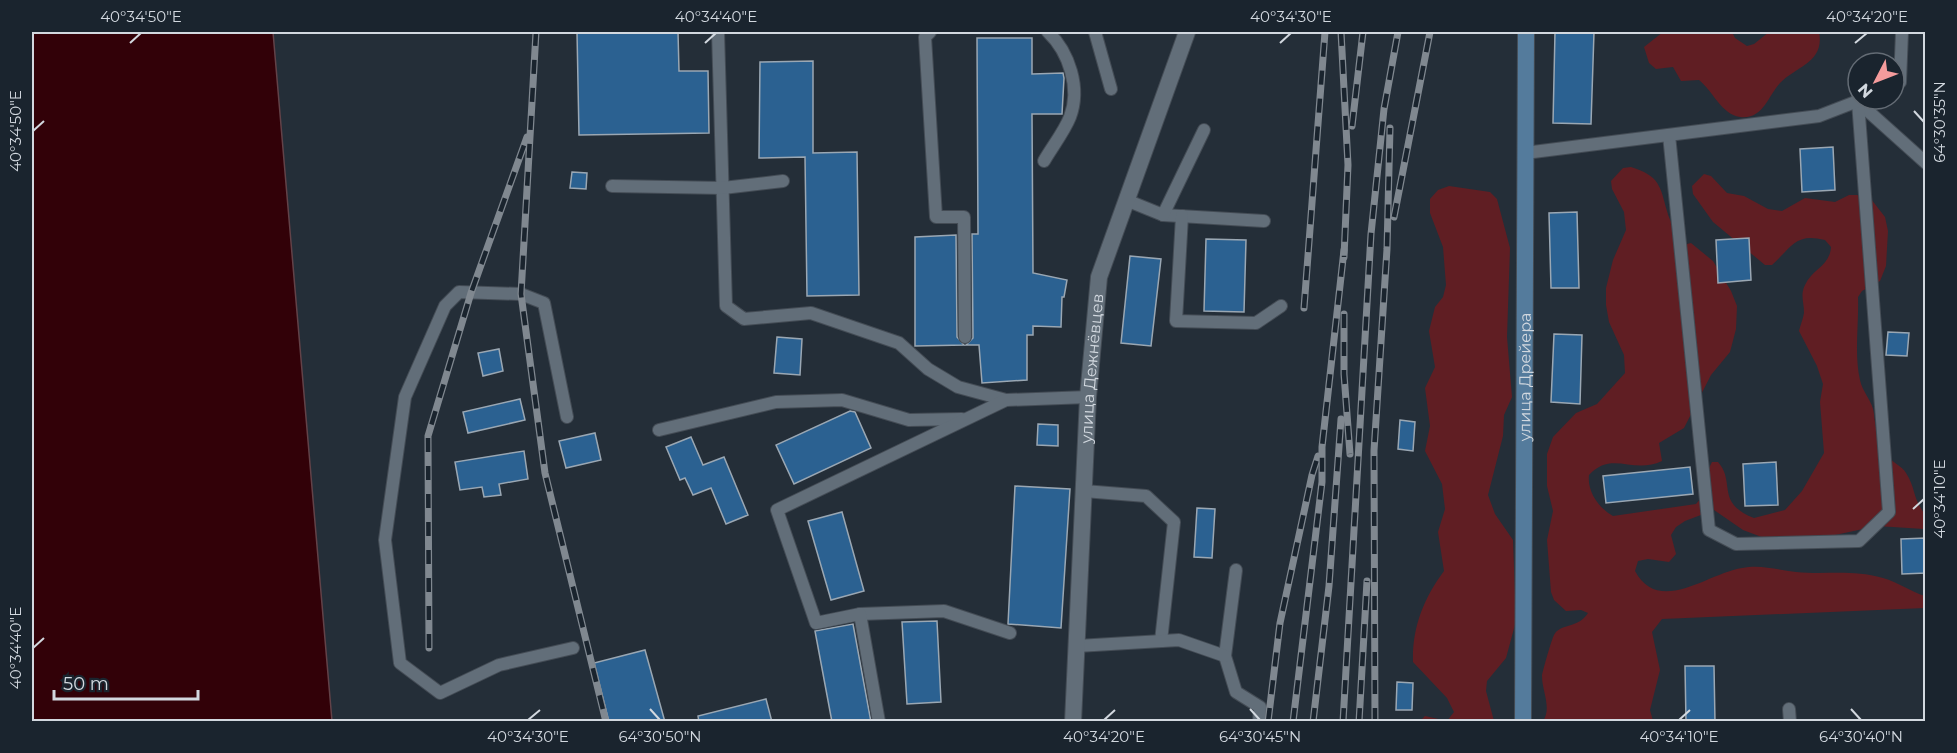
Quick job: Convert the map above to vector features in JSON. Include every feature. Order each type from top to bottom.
[{"type":"main road","name":"улица Дрейера","points":[[1523,722],[1526,32]]},
{"type":"street","name":"улица Дежнёвцев","points":[[1073,722],[1088,397],[1099,276],[1187,32]]},
{"type":"lane","points":[[718,32],[726,306],[744,319],[811,313],[898,343],[928,369],[958,387],[1006,400],[1088,397]]},
{"type":"lane","points":[[930,32],[925,37],[936,217],[964,217],[965,337]]},
{"type":"lane","points":[[1044,161],[1070,116],[1074,79],[1058,41],[1048,32]]},
{"type":"lane","points":[[1095,32],[1111,89]]},
{"type":"lane","points":[[1901,51],[1902,32]]},
{"type":"lane","points":[[1525,153],[1820,116],[1846,106]]},
{"type":"lane","points":[[1670,135],[1709,530],[1736,544],[1859,541],[1889,512],[1862,111]]},
{"type":"lane","points":[[1872,111],[1926,163]]},
{"type":"lane","points":[[1163,215],[1204,130]]},
{"type":"lane","points":[[612,186],[723,188],[783,181]]},
{"type":"lane","points":[[1126,200],[1163,215],[1264,221]]},
{"type":"lane","points":[[1182,216],[1176,321],[1256,323],[1281,306]]},
{"type":"lane","points":[[567,417],[544,303],[521,294],[459,292],[445,306],[405,398],[385,540],[400,663],[440,693],[499,664],[573,648]]},
{"type":"lane","points":[[659,430],[787,402],[842,400],[909,420],[966,419]]},
{"type":"lane","points":[[1006,400],[777,510],[816,623],[860,614],[944,611],[1010,633]]},
{"type":"lane","points":[[1084,491],[1146,496],[1174,522],[1161,640]]},
{"type":"lane","points":[[1236,570],[1225,656],[1236,692],[1260,707],[1259,722]]},
{"type":"lane","points":[[860,614],[879,722]]},
{"type":"lane","points":[[1077,646],[1179,640],[1225,656]]},
{"type":"shaded area","points":[[32,32],[273,32],[332,721],[32,721]]},
{"type":"shaded area","points":[[1663,32],[1732,32],[1735,38],[1747,46],[1754,44],[1769,32],[1819,32],[1820,42],[1814,57],[1780,83],[1760,111],[1748,117],[1740,117],[1722,107],[1699,80],[1681,81],[1673,67],[1656,69],[1649,63],[1644,47]]},
{"type":"shaded area","points":[[1631,167],[1648,174],[1657,183],[1670,220],[1683,245],[1691,243],[1713,261],[1737,306],[1736,329],[1730,352],[1711,375],[1684,428],[1659,443],[1662,461],[1642,466],[1606,464],[1589,475],[1592,493],[1603,509],[1613,516],[1696,504],[1704,490],[1712,462],[1718,462],[1726,477],[1728,492],[1734,506],[1754,518],[1785,510],[1802,491],[1824,453],[1820,402],[1823,384],[1817,366],[1799,331],[1804,313],[1802,295],[1804,289],[1812,275],[1828,259],[1831,247],[1825,240],[1807,238],[1794,243],[1772,265],[1765,265],[1713,222],[1693,194],[1692,186],[1704,174],[1711,176],[1727,193],[1744,196],[1768,209],[1782,211],[1805,198],[1835,202],[1849,195],[1857,195],[1871,199],[1885,217],[1888,231],[1886,266],[1880,281],[1862,291],[1858,297],[1858,370],[1861,384],[1873,409],[1883,447],[1891,459],[1906,473],[1925,514],[1924,529],[1877,526],[1835,535],[1767,539],[1743,530],[1714,510],[1685,521],[1676,527],[1671,535],[1676,554],[1669,562],[1648,559],[1638,561],[1635,571],[1645,584],[1657,590],[1670,591],[1685,588],[1729,571],[1749,567],[1807,573],[1871,575],[1889,580],[1925,596],[1925,608],[1662,619],[1652,632],[1660,670],[1650,710],[1653,721],[1543,721],[1547,705],[1542,676],[1553,638],[1557,631],[1579,622],[1588,613],[1581,610],[1566,611],[1554,600],[1551,592],[1547,540],[1553,511],[1547,486],[1547,454],[1553,437],[1576,413],[1597,404],[1625,373],[1624,355],[1609,322],[1606,288],[1613,260],[1626,230],[1624,212],[1612,189],[1611,181],[1623,168]]},
{"type":"shaded area","points":[[1449,186],[1490,192],[1497,199],[1510,248],[1507,337],[1512,397],[1504,415],[1503,436],[1488,495],[1495,514],[1513,540],[1516,621],[1506,658],[1487,681],[1486,691],[1494,721],[1447,721],[1454,712],[1447,698],[1413,662],[1413,649],[1417,625],[1425,602],[1444,571],[1438,532],[1445,509],[1442,484],[1425,451],[1430,426],[1425,388],[1435,367],[1429,331],[1435,307],[1443,297],[1446,285],[1443,247],[1430,213],[1430,199],[1438,190]]},
{"type":"shaded area","points":[[1425,716],[1447,721],[1420,721]]},
{"type":"building","points":[[577,32],[678,32],[679,71],[708,71],[709,133],[579,135]]},
{"type":"building","points":[[1555,32],[1594,32],[1591,124],[1553,123]]},
{"type":"building","points":[[977,38],[1032,38],[1032,74],[1063,73],[1064,78],[1062,114],[1032,114],[1033,273],[1067,280],[1064,297],[1062,297],[1061,327],[1033,326],[1033,335],[1027,335],[1027,380],[982,383],[979,345],[966,345],[973,338],[972,234],[978,234]]},
{"type":"building","points":[[813,61],[813,153],[857,152],[859,295],[807,296],[805,157],[759,158],[760,62]]},
{"type":"building","points":[[1833,147],[1835,190],[1802,192],[1800,149]]},
{"type":"building","points":[[572,172],[587,173],[586,189],[570,188]]},
{"type":"building","points":[[1577,212],[1579,288],[1551,288],[1549,213]]},
{"type":"building","points":[[956,235],[957,337],[964,345],[915,346],[915,237]]},
{"type":"building","points":[[1749,238],[1751,280],[1718,283],[1716,240]]},
{"type":"building","points":[[1206,239],[1246,240],[1244,312],[1204,311]]},
{"type":"building","points":[[1130,256],[1161,259],[1151,346],[1121,343]]},
{"type":"building","points":[[1888,332],[1909,333],[1907,356],[1886,355]]},
{"type":"building","points":[[1554,334],[1582,335],[1580,404],[1551,402]]},
{"type":"building","points":[[777,337],[802,339],[800,375],[774,373]]},
{"type":"building","points":[[499,349],[503,371],[483,376],[478,353]]},
{"type":"building","points":[[520,399],[525,420],[468,433],[463,412]]},
{"type":"building","points":[[850,411],[855,412],[871,448],[794,484],[776,445]]},
{"type":"building","points":[[1400,420],[1415,422],[1413,451],[1398,449]]},
{"type":"building","points":[[1038,424],[1058,425],[1058,446],[1037,445]]},
{"type":"building","points":[[595,433],[601,460],[566,468],[559,441]]},
{"type":"building","points":[[691,437],[703,465],[724,457],[748,515],[726,524],[711,488],[693,495],[685,478],[680,480],[666,447]]},
{"type":"building","points":[[524,451],[528,479],[499,484],[501,495],[484,497],[482,487],[460,490],[455,462]]},
{"type":"building","points":[[1776,462],[1778,505],[1745,506],[1743,464]]},
{"type":"building","points":[[1690,467],[1693,494],[1606,503],[1603,476]]},
{"type":"building","points":[[1015,486],[1070,489],[1061,628],[1008,624]]},
{"type":"building","points":[[1197,508],[1215,509],[1212,558],[1194,557]]},
{"type":"building","points":[[842,512],[864,591],[831,600],[808,521]]},
{"type":"building","points":[[1926,538],[1926,573],[1902,574],[1901,539]]},
{"type":"building","points":[[937,621],[941,702],[907,704],[902,622]]},
{"type":"building","points":[[853,624],[871,722],[832,722],[815,631]]},
{"type":"building","points":[[645,650],[665,722],[609,722],[594,663]]},
{"type":"building","points":[[1685,666],[1714,666],[1715,722],[1686,722]]},
{"type":"building","points":[[1397,682],[1413,683],[1412,710],[1396,710]]},
{"type":"building","points":[[766,699],[772,722],[699,722],[698,716]]},
{"type":"railway","points":[[536,32],[521,294],[545,473],[606,722]]},
{"type":"railway","points":[[1304,308],[1325,32]]},
{"type":"railway","points":[[1341,32],[1348,165],[1344,257]]},
{"type":"railway","points":[[1352,126],[1363,32]]},
{"type":"railway","points":[[1343,722],[1371,234],[1384,109],[1398,32]]},
{"type":"railway","points":[[1394,217],[1430,32]]},
{"type":"railway","points":[[1375,722],[1374,451],[1387,249],[1390,128]]},
{"type":"railway","points":[[429,648],[428,436],[471,293],[527,137]]},
{"type":"railway","points":[[1293,722],[1322,482],[1322,447],[1344,250]]},
{"type":"railway","points":[[1344,314],[1344,374],[1350,454]]},
{"type":"railway","points":[[1313,722],[1329,586],[1341,419]]},
{"type":"railway","points":[[1268,722],[1280,623],[1318,456]]},
{"type":"railway","points":[[1359,722],[1367,581]]}]
